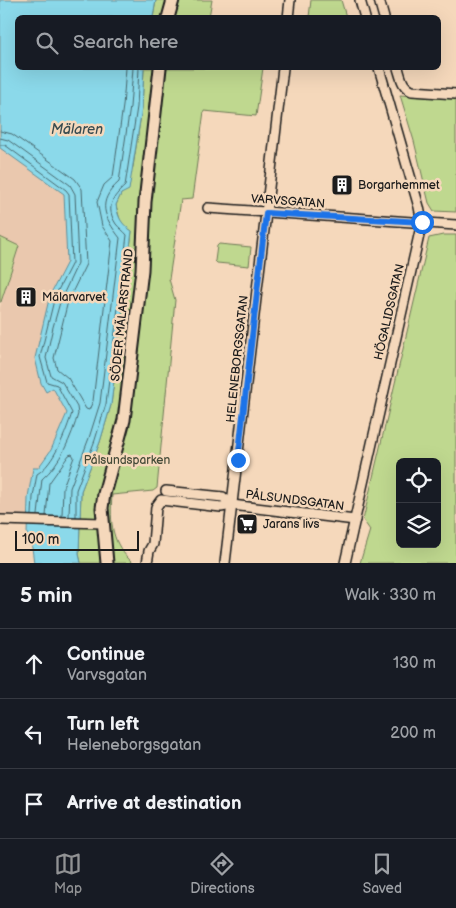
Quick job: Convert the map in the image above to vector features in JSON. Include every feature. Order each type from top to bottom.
[{"type":"street","points":[[169,15],[173,0]]},
{"type":"street","points":[[288,15],[290,0]]},
{"type":"street","points":[[360,0],[364,15]]},
{"type":"street","points":[[379,0],[383,15]]},
{"type":"street","name":"SÖDER MÄLARSTRAND","points":[[107,563],[97,523],[124,420],[142,270],[145,202],[160,70]]},
{"type":"street","name":"HELENEBORGSGATAN","points":[[226,563],[283,70]]},
{"type":"street","name":"HÖGALIDSGATAN","points":[[345,563],[422,222],[381,70]]},
{"type":"street","points":[[399,70],[406,89],[456,94]]},
{"type":"street","name":"VARVSGATAN","points":[[208,208],[456,225]]},
{"type":"street","name":"PÅLSUNDSGATAN","points":[[166,491],[223,497],[232,506]]},
{"type":"street","name":"PÅLSUNDSGATAN","points":[[147,563],[149,551],[153,544],[156,507],[161,500],[355,520]]},
{"type":"street","points":[[0,520],[97,523]]},
{"type":"shaded area","points":[[0,148],[64,194],[67,262],[50,295],[41,383],[46,391],[53,388],[67,412],[51,450],[38,468],[33,468],[27,517],[0,516],[0,308],[19,246],[0,237]]},
{"type":"green space","points":[[156,0],[212,0],[209,15],[154,15]]},
{"type":"green space","points":[[311,0],[341,0],[345,15],[309,15]]},
{"type":"green space","name":"Pålsundsparken","points":[[144,70],[263,70],[256,116],[204,111],[192,199],[181,200],[169,279],[175,300],[157,488],[153,491],[112,495],[111,515],[116,540],[120,548],[133,563],[81,563],[79,554],[81,491],[100,442],[111,405],[132,231],[125,227],[120,220],[116,205],[133,167],[142,108]]},
{"type":"green space","points":[[400,95],[456,99],[456,212],[434,211],[429,203],[414,141]]},
{"type":"green space","points":[[456,235],[456,563],[360,563],[370,530],[363,520],[429,238]]},
{"type":"green space","points":[[0,237],[19,246],[1,302],[0,302]]},
{"type":"green space","points":[[219,244],[251,247],[249,266],[217,263],[215,261]]},
{"type":"water","name":"Mälaren","points":[[0,0],[156,0],[153,15],[15,15],[15,70],[144,70],[142,108],[129,190],[121,194],[116,205],[121,220],[132,231],[111,405],[100,442],[81,491],[79,554],[81,563],[34,563],[31,540],[27,535],[28,497],[33,468],[38,468],[51,450],[67,413],[53,388],[46,392],[41,383],[35,358],[50,295],[67,262],[64,194],[0,148]]},
{"type":"place","name":"Borgarhemmet","points":[[342,185]]},
{"type":"place","name":"Mälarvarvet","points":[[26,297]]},
{"type":"place","name":"Jarans livs","points":[[247,524]]},
{"type":"route","points":[[238,460],[266,213],[422,222]]}]
